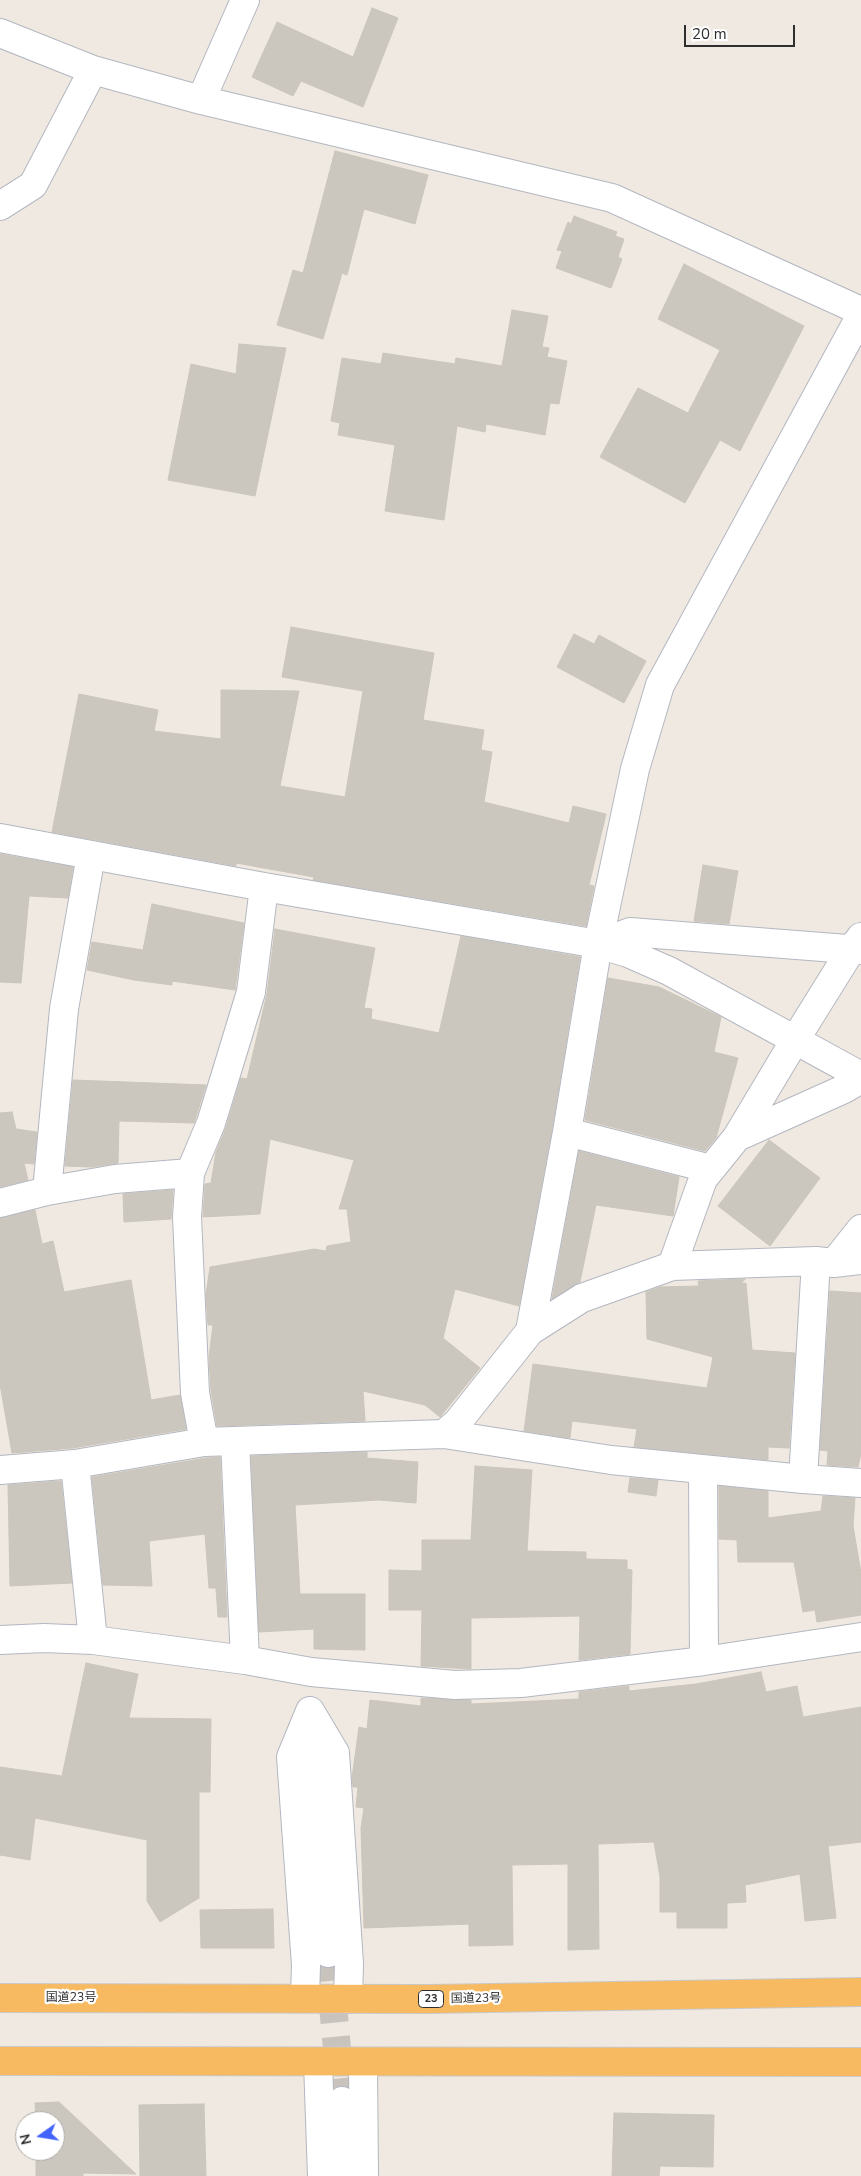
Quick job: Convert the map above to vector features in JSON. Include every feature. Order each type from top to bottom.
[{"type":"highway","name":"国道23号","points":[[0,1998],[348,1999],[861,1992]]},
{"type":"highway","points":[[0,2061],[861,2062]]},
{"type":"street","points":[[201,100],[245,0]]},
{"type":"street","points":[[0,33],[93,70],[201,100],[612,198],[861,311]]},
{"type":"street","points":[[0,206],[33,185],[93,70]]},
{"type":"street","points":[[530,1331],[598,944],[634,769],[660,685],[861,315]]},
{"type":"street","points":[[0,838],[264,887],[598,944],[669,971],[861,1078],[844,1089],[737,1137]]},
{"type":"street","points":[[46,1191],[64,1009],[91,855]]},
{"type":"street","points":[[204,1442],[195,1393],[187,1216],[190,1173],[211,1122],[251,992],[264,887]]},
{"type":"street","points":[[598,944],[630,932],[858,946]]},
{"type":"street","points":[[672,1266],[704,1179],[737,1137],[795,1040],[858,946]]},
{"type":"street","points":[[566,1132],[711,1169]]},
{"type":"street","points":[[0,1203],[46,1191],[115,1178],[190,1173]]},
{"type":"street","points":[[803,1479],[825,1262],[861,1229]]},
{"type":"street","points":[[444,1434],[457,1423],[530,1331],[582,1298],[672,1266],[861,1260]]},
{"type":"street","points":[[0,1468],[75,1464],[204,1442],[444,1434],[611,1460],[861,1483]]},
{"type":"street","points":[[235,1441],[245,1660]]},
{"type":"street","points":[[75,1464],[93,1640]]},
{"type":"street","points":[[703,1469],[704,1661]]},
{"type":"street","points":[[0,1640],[44,1638],[93,1640],[245,1660],[311,1672],[455,1685],[521,1683],[704,1661],[861,1637]]},
{"type":"street","points":[[311,1672],[310,1711],[328,1953]]},
{"type":"street","points":[[305,1998],[306,1965],[291,1757],[310,1711]]},
{"type":"street","points":[[310,1711],[334,1753],[349,1964],[348,1999]]},
{"type":"street","points":[[318,2062],[322,2176]]},
{"type":"street","points":[[363,2062],[364,2176]]},
{"type":"street","points":[[342,2101],[343,2176]]},
{"type":"building","points":[[372,8],[398,18],[363,107],[301,81],[293,96],[252,77],[277,22],[353,57]]},
{"type":"building","points":[[335,151],[428,175],[415,224],[364,209],[347,275],[342,273],[323,339],[277,325],[293,270],[303,273]]},
{"type":"building","points":[[574,216],[617,232],[615,236],[624,239],[618,257],[622,259],[611,288],[556,268],[562,251],[557,250],[568,222],[571,224]]},
{"type":"building","points":[[684,264],[804,326],[740,451],[720,440],[685,503],[600,457],[638,388],[688,413],[720,350],[658,319]]},
{"type":"building","points":[[512,310],[548,316],[542,347],[549,348],[547,357],[567,361],[559,404],[550,403],[545,435],[486,424],[485,432],[457,426],[444,520],[385,511],[395,445],[338,435],[340,423],[331,421],[342,358],[381,364],[383,353],[455,364],[456,358],[502,366]]},
{"type":"building","points":[[239,344],[286,348],[255,496],[168,480],[191,364],[236,374]]},
{"type":"building","points":[[291,627],[434,653],[423,720],[484,730],[481,750],[492,752],[484,802],[569,823],[573,806],[606,814],[589,885],[594,886],[586,926],[313,880],[314,877],[236,863],[236,866],[52,832],[79,694],[158,710],[154,731],[221,739],[221,690],[299,691],[280,786],[345,797],[363,691],[282,677]]},
{"type":"building","points":[[574,634],[594,644],[599,635],[646,661],[624,703],[557,667]]},
{"type":"building","points":[[0,854],[73,867],[68,898],[29,896],[21,983],[0,982]]},
{"type":"building","points":[[703,865],[738,871],[729,924],[694,921]]},
{"type":"building","points":[[152,904],[244,923],[235,990],[172,981],[172,985],[134,980],[87,970],[92,942],[143,950]]},
{"type":"building","points":[[275,929],[375,948],[364,1008],[372,1009],[371,1019],[439,1033],[461,936],[580,957],[552,1129],[519,1306],[455,1289],[443,1338],[480,1368],[440,1417],[425,1405],[363,1391],[365,1421],[217,1426],[211,1391],[209,1357],[213,1325],[208,1325],[206,1295],[210,1267],[314,1249],[326,1251],[327,1246],[351,1242],[347,1209],[339,1209],[354,1160],[270,1139],[260,1214],[203,1217],[205,1184],[211,1183],[216,1152],[226,1128],[241,1078],[247,1079],[267,994]]},
{"type":"building","points":[[608,978],[659,987],[721,1017],[714,1052],[738,1058],[716,1138],[705,1151],[585,1120]]},
{"type":"building","points":[[73,1080],[206,1085],[194,1123],[119,1121],[118,1163],[91,1167],[65,1166]]},
{"type":"building","points":[[12,1112],[16,1129],[37,1132],[34,1164],[24,1163],[28,1180],[0,1187],[0,1113]]},
{"type":"building","points":[[769,1140],[820,1178],[770,1246],[718,1206]]},
{"type":"building","points":[[579,1151],[679,1177],[673,1216],[596,1205],[580,1282],[552,1299]]},
{"type":"building","points":[[173,1190],[171,1219],[124,1222],[123,1194]]},
{"type":"building","points":[[35,1210],[42,1244],[53,1241],[64,1292],[131,1280],[151,1400],[180,1395],[186,1429],[73,1448],[12,1453],[0,1384],[0,1218]]},
{"type":"building","points":[[745,1279],[741,1284],[746,1283],[752,1350],[795,1353],[789,1448],[768,1447],[768,1460],[634,1447],[637,1429],[572,1421],[570,1438],[524,1431],[533,1364],[707,1388],[713,1357],[647,1339],[646,1292],[660,1287],[699,1286],[698,1281]]},
{"type":"building","points":[[830,1291],[861,1293],[861,1453],[858,1467],[827,1465],[828,1451],[820,1450]]},
{"type":"building","points":[[367,1452],[367,1458],[418,1462],[416,1503],[379,1500],[295,1505],[300,1594],[365,1594],[365,1650],[314,1649],[314,1629],[259,1632],[251,1456]]},
{"type":"building","points":[[220,1457],[227,1617],[218,1617],[216,1588],[209,1588],[205,1534],[149,1541],[152,1586],[103,1585],[92,1477]]},
{"type":"building","points":[[475,1466],[532,1470],[527,1551],[586,1552],[586,1559],[627,1560],[627,1569],[632,1570],[630,1654],[579,1660],[580,1616],[471,1618],[471,1669],[421,1666],[422,1610],[389,1610],[389,1570],[422,1571],[422,1540],[471,1540]]},
{"type":"building","points":[[630,1478],[658,1480],[656,1496],[628,1492]]},
{"type":"building","points":[[61,1481],[72,1583],[10,1586],[8,1485]]},
{"type":"building","points":[[719,1486],[768,1491],[768,1518],[821,1511],[823,1496],[855,1498],[853,1526],[861,1573],[861,1615],[817,1622],[815,1610],[803,1612],[794,1562],[738,1562],[737,1540],[719,1539]]},
{"type":"building","points":[[86,1663],[138,1674],[129,1718],[211,1719],[210,1792],[199,1792],[199,1898],[160,1922],[147,1901],[147,1840],[35,1818],[30,1860],[0,1855],[0,1767],[62,1776]]},
{"type":"building","points":[[761,1672],[766,1692],[797,1686],[803,1717],[861,1707],[861,1842],[828,1846],[836,1918],[805,1921],[800,1874],[745,1885],[746,1902],[727,1903],[727,1928],[677,1928],[677,1912],[660,1912],[660,1877],[654,1842],[598,1844],[599,1949],[568,1950],[568,1864],[512,1865],[513,1945],[469,1946],[469,1924],[364,1928],[361,1828],[364,1808],[356,1807],[358,1787],[353,1787],[352,1778],[359,1727],[367,1729],[370,1700],[421,1706],[421,1698],[471,1700],[471,1704],[579,1699],[579,1692],[629,1686],[629,1691],[696,1684]]},
{"type":"building","points":[[273,1909],[274,1948],[201,1948],[200,1910]]},
{"type":"building","points":[[59,2102],[136,2174],[83,2173],[83,2176],[36,2176],[36,2161],[65,2161],[65,2111],[35,2111],[35,2103]]},
{"type":"building","points":[[204,2104],[206,2176],[140,2176],[139,2105]]},
{"type":"building","points":[[614,2113],[714,2115],[713,2167],[660,2166],[659,2176],[612,2176]]},
{"type":"tunnel","points":[[328,1953],[342,2101]]}]
